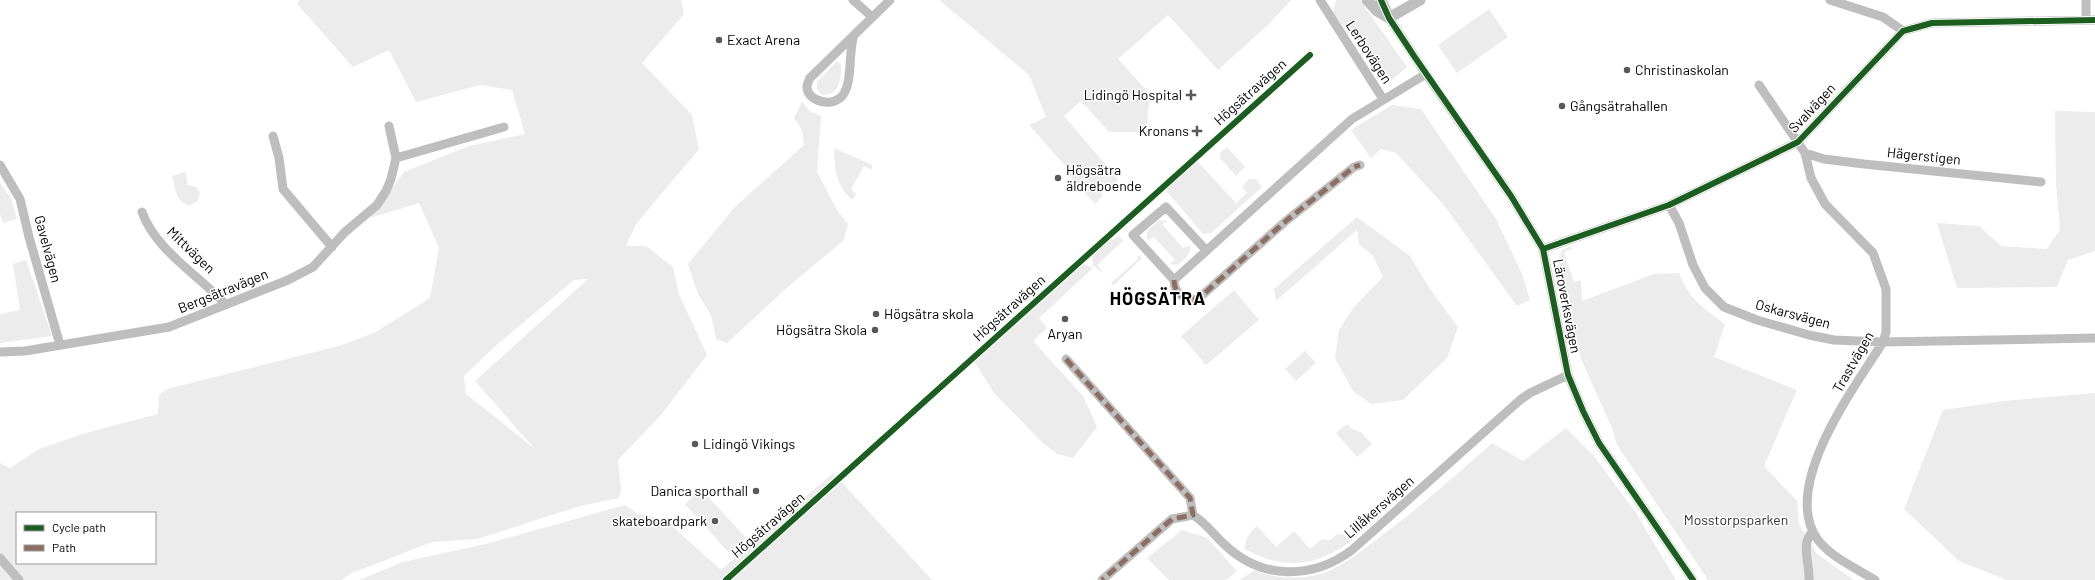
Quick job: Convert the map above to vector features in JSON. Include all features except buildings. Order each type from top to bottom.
[{"type":"street","points":[[853,0],[871,16]]},
{"type":"street","points":[[854,35],[850,47],[845,93],[838,100],[832,103],[819,101],[808,90],[807,86],[810,78],[854,35],[871,16],[890,0]]},
{"type":"street","name":"Lerbovägen","points":[[1320,0],[1383,99]]},
{"type":"street","name":"Läroverksvägen","points":[[1367,0],[1377,11],[1389,18]]},
{"type":"street","name":"Läroverksvägen","points":[[1381,0],[1389,18],[1511,196],[1543,249],[1568,375],[1583,410],[1599,443],[1694,580]]},
{"type":"street","points":[[1389,18],[1420,0]]},
{"type":"street","points":[[1830,0],[1883,17],[1904,31],[1932,23],[2091,20],[2086,0]]},
{"type":"street","name":"Svalvägen","points":[[1543,249],[1668,205],[1798,142],[1904,31]]},
{"type":"street","points":[[1174,280],[1352,119],[1426,74]]},
{"type":"street","name":"Trastvägen","points":[[1760,85],[1805,153],[1811,178],[1825,204],[1873,253],[1881,271],[1886,289],[1886,332],[1883,342],[1832,425],[1814,462],[1809,485],[1808,503],[1813,531],[1818,540],[1830,552],[1875,580]]},
{"type":"street","name":"Bergsätravägen","points":[[0,352],[25,351],[169,327],[288,280],[314,267],[345,232],[377,205],[391,179],[396,158],[389,126]]},
{"type":"street","points":[[396,158],[504,128]]},
{"type":"street","points":[[273,136],[279,158],[283,189],[332,247]]},
{"type":"street","name":"Hägerstigen","points":[[1805,153],[1824,159],[1864,164],[2041,182]]},
{"type":"street","name":"Gavelvägen","points":[[0,165],[20,199],[29,237],[60,345]]},
{"type":"street","points":[[1206,250],[1166,207],[1133,236],[1174,280],[1174,287],[1179,295],[1191,300],[1198,299],[1287,220],[1354,167],[1360,165]]},
{"type":"street","name":"Oskarsvägen","points":[[1668,205],[1679,223],[1693,264],[1705,288],[1724,307],[1757,320],[1808,335],[1834,340],[1883,342],[2095,338]]},
{"type":"street","name":"Mittvägen","points":[[142,212],[163,246],[212,289],[226,305]]},
{"type":"street","points":[[1066,358],[1190,498],[1193,515],[1172,518],[1102,580]]},
{"type":"street","name":"Lillåkersvägen","points":[[1193,515],[1204,522],[1224,544],[1251,563],[1269,570],[1286,572],[1321,568],[1340,559],[1352,550],[1520,400],[1530,393],[1568,375]]},
{"type":"street","points":[[1809,580],[1806,550],[1808,536],[1813,531]]},
{"type":"street","points":[[0,558],[19,580]]},
{"type":"green space","points":[[300,0],[681,0],[684,14],[642,63],[692,115],[699,149],[636,224],[626,246],[646,246],[673,267],[679,294],[707,355],[661,415],[618,460],[621,489],[619,498],[580,506],[477,539],[432,542],[352,573],[341,580],[0,580],[0,463],[10,468],[39,449],[86,433],[158,414],[159,395],[167,389],[339,346],[374,333],[430,298],[439,248],[419,203],[370,218],[404,172],[469,146],[525,134],[512,90],[480,85],[416,102],[389,50],[353,67],[297,4]],"holes":[[[588,279],[475,381],[535,449],[466,394],[464,376],[492,349],[574,280]]]},
{"type":"green space","points":[[939,0],[1291,0],[1269,24],[1218,70],[1168,15],[1118,59],[1150,94],[1146,132],[1109,132],[1081,101],[1064,116],[1118,179],[1116,181],[1118,183],[1113,188],[1110,186],[1101,194],[1103,196],[1095,204],[1064,169],[1066,167],[1029,125],[1046,117],[1029,75]]},
{"type":"green space","points":[[1336,0],[1360,0],[1407,67],[1387,84],[1358,39],[1349,34],[1333,13]]},
{"type":"green space","points":[[1489,9],[1508,37],[1457,73],[1438,45]]},
{"type":"green space","points":[[837,61],[841,65],[840,81],[833,92],[822,95],[817,89],[817,82]]},
{"type":"green space","points":[[802,102],[811,112],[821,116],[817,172],[837,210],[848,224],[844,240],[789,286],[727,343],[716,339],[711,315],[698,294],[688,264],[735,207],[804,145],[802,130],[794,118]]},
{"type":"green space","points":[[1392,105],[1421,109],[1496,219],[1522,274],[1530,300],[1517,306],[1443,204],[1396,153],[1381,149],[1371,158],[1351,130]]},
{"type":"green space","points":[[2055,111],[2095,112],[2095,251],[2068,260],[2057,287],[1957,288],[1937,223],[1979,226],[2001,246],[2047,249],[2060,229],[2056,183]]},
{"type":"green space","points":[[1227,147],[1245,167],[1236,176],[1220,158],[1220,153]]},
{"type":"green space","points":[[834,148],[872,165],[872,170],[864,166],[851,189],[856,194],[852,200],[846,194],[839,182]]},
{"type":"green space","points":[[1197,161],[1236,203],[1247,193],[1242,187],[1249,179],[1256,179],[1262,187],[1211,233],[1203,234],[1165,189]]},
{"type":"green space","points":[[185,172],[188,185],[196,187],[200,192],[198,201],[190,205],[185,204],[179,198],[175,190],[172,176]]},
{"type":"green space","points":[[0,183],[11,198],[17,219],[3,223],[0,214]]},
{"type":"green space","points":[[1357,217],[1410,256],[1430,289],[1458,327],[1447,358],[1403,400],[1371,404],[1353,391],[1335,358],[1339,330],[1354,307],[1383,277],[1373,256],[1359,244],[1357,230],[1276,301],[1274,289]]},
{"type":"green space","points":[[1160,220],[1168,221],[1162,224],[1183,248],[1190,245],[1189,254],[1177,265],[1169,264],[1175,260],[1154,237],[1148,240],[1146,238],[1148,230]]},
{"type":"green space","points":[[1119,236],[1123,241],[1097,265],[1102,271],[1101,272],[1093,265],[1092,256],[1110,238],[1113,240]]},
{"type":"green space","name":"Mosstorpsparken","points":[[1571,246],[1572,249],[1564,252],[1574,282],[1581,280],[1582,301],[1654,274],[1679,273],[1692,297],[1703,308],[1725,324],[1714,357],[1797,390],[1764,466],[1797,501],[1799,524],[1817,554],[1854,580],[1708,580],[1617,445],[1612,428],[1581,359],[1558,261],[1562,250]]},
{"type":"green space","points":[[1139,255],[1142,258],[1113,286],[1111,283],[1138,259],[1137,257]]},
{"type":"green space","points":[[26,260],[52,336],[0,343],[0,314],[20,310],[13,264]]},
{"type":"green space","points":[[1084,264],[1093,268],[1039,318],[1047,328],[1033,341],[1083,396],[1097,427],[1073,458],[1057,454],[1043,443],[994,393],[974,361]]},
{"type":"green space","points":[[1234,290],[1259,320],[1206,365],[1181,336]]},
{"type":"green space","points":[[1305,351],[1316,363],[1296,381],[1285,369]]},
{"type":"green space","points":[[2095,393],[2095,580],[2007,580],[1959,561],[1904,509],[1943,410],[2004,401]]},
{"type":"green space","points":[[1347,424],[1351,428],[1362,433],[1372,444],[1357,457],[1336,433]]},
{"type":"green space","points":[[1566,428],[1594,456],[1636,513],[1676,580],[1240,580],[1255,570],[1280,577],[1298,578],[1316,575],[1332,570],[1353,557],[1437,492],[1492,443],[1523,461]]},
{"type":"green space","points":[[833,473],[932,580],[359,580],[403,562],[490,543],[625,505],[638,514],[669,520],[673,527],[721,570]]},
{"type":"green space","name":"skateboardpark","points":[[701,489],[746,538],[729,553],[685,504]]},
{"type":"green space","points":[[1257,526],[1276,547],[1294,531],[1310,549],[1322,539],[1330,540],[1337,534],[1344,535],[1350,542],[1324,557],[1299,563],[1286,563],[1259,556],[1245,549],[1248,536]]},
{"type":"green space","points":[[1182,530],[1207,538],[1237,571],[1228,579],[1222,580],[1169,580],[1147,558]]},
{"type":"marked path","points":[[1174,280],[1174,285],[1181,296],[1189,299],[1198,299],[1287,220],[1354,167],[1360,165]]},
{"type":"marked path","points":[[1066,359],[1190,498],[1193,515],[1172,519],[1102,580]]},
{"type":"cycle path","points":[[1381,0],[1389,18],[1511,196],[1543,249],[1568,375],[1583,411],[1599,443],[1693,580]]},
{"type":"cycle path","points":[[1543,249],[1669,205],[1798,142],[1903,31],[1932,23],[2095,20]]},
{"type":"cycle path","name":"Högsätravägen","points":[[726,580],[1310,55]]},
{"type":"place","name":"Exact Arena","points":[[719,40]]},
{"type":"place","name":"Christinaskolan","points":[[1627,70]]},
{"type":"place","name":"Lidingö Hospital","points":[[1191,95]]},
{"type":"place","name":"Gångsätrahallen","points":[[1562,106]]},
{"type":"place","name":"Kronans","points":[[1197,131]]},
{"type":"place","name":"Högsätra äldreboende","points":[[1058,178]]},
{"type":"place","name":"Högsätra skola","points":[[876,314]]},
{"type":"place","name":"Aryan","points":[[1065,319]]},
{"type":"place","name":"Högsätra Skola","points":[[875,330]]},
{"type":"place","name":"Lidingö Vikings","points":[[695,444]]},
{"type":"place","name":"Danica sporthall","points":[[756,491]]},
{"type":"place","name":"skateboardpark","points":[[715,521]]},
{"type":"district","name":"HÖGSÄTRA","points":[[1158,299]]}]
